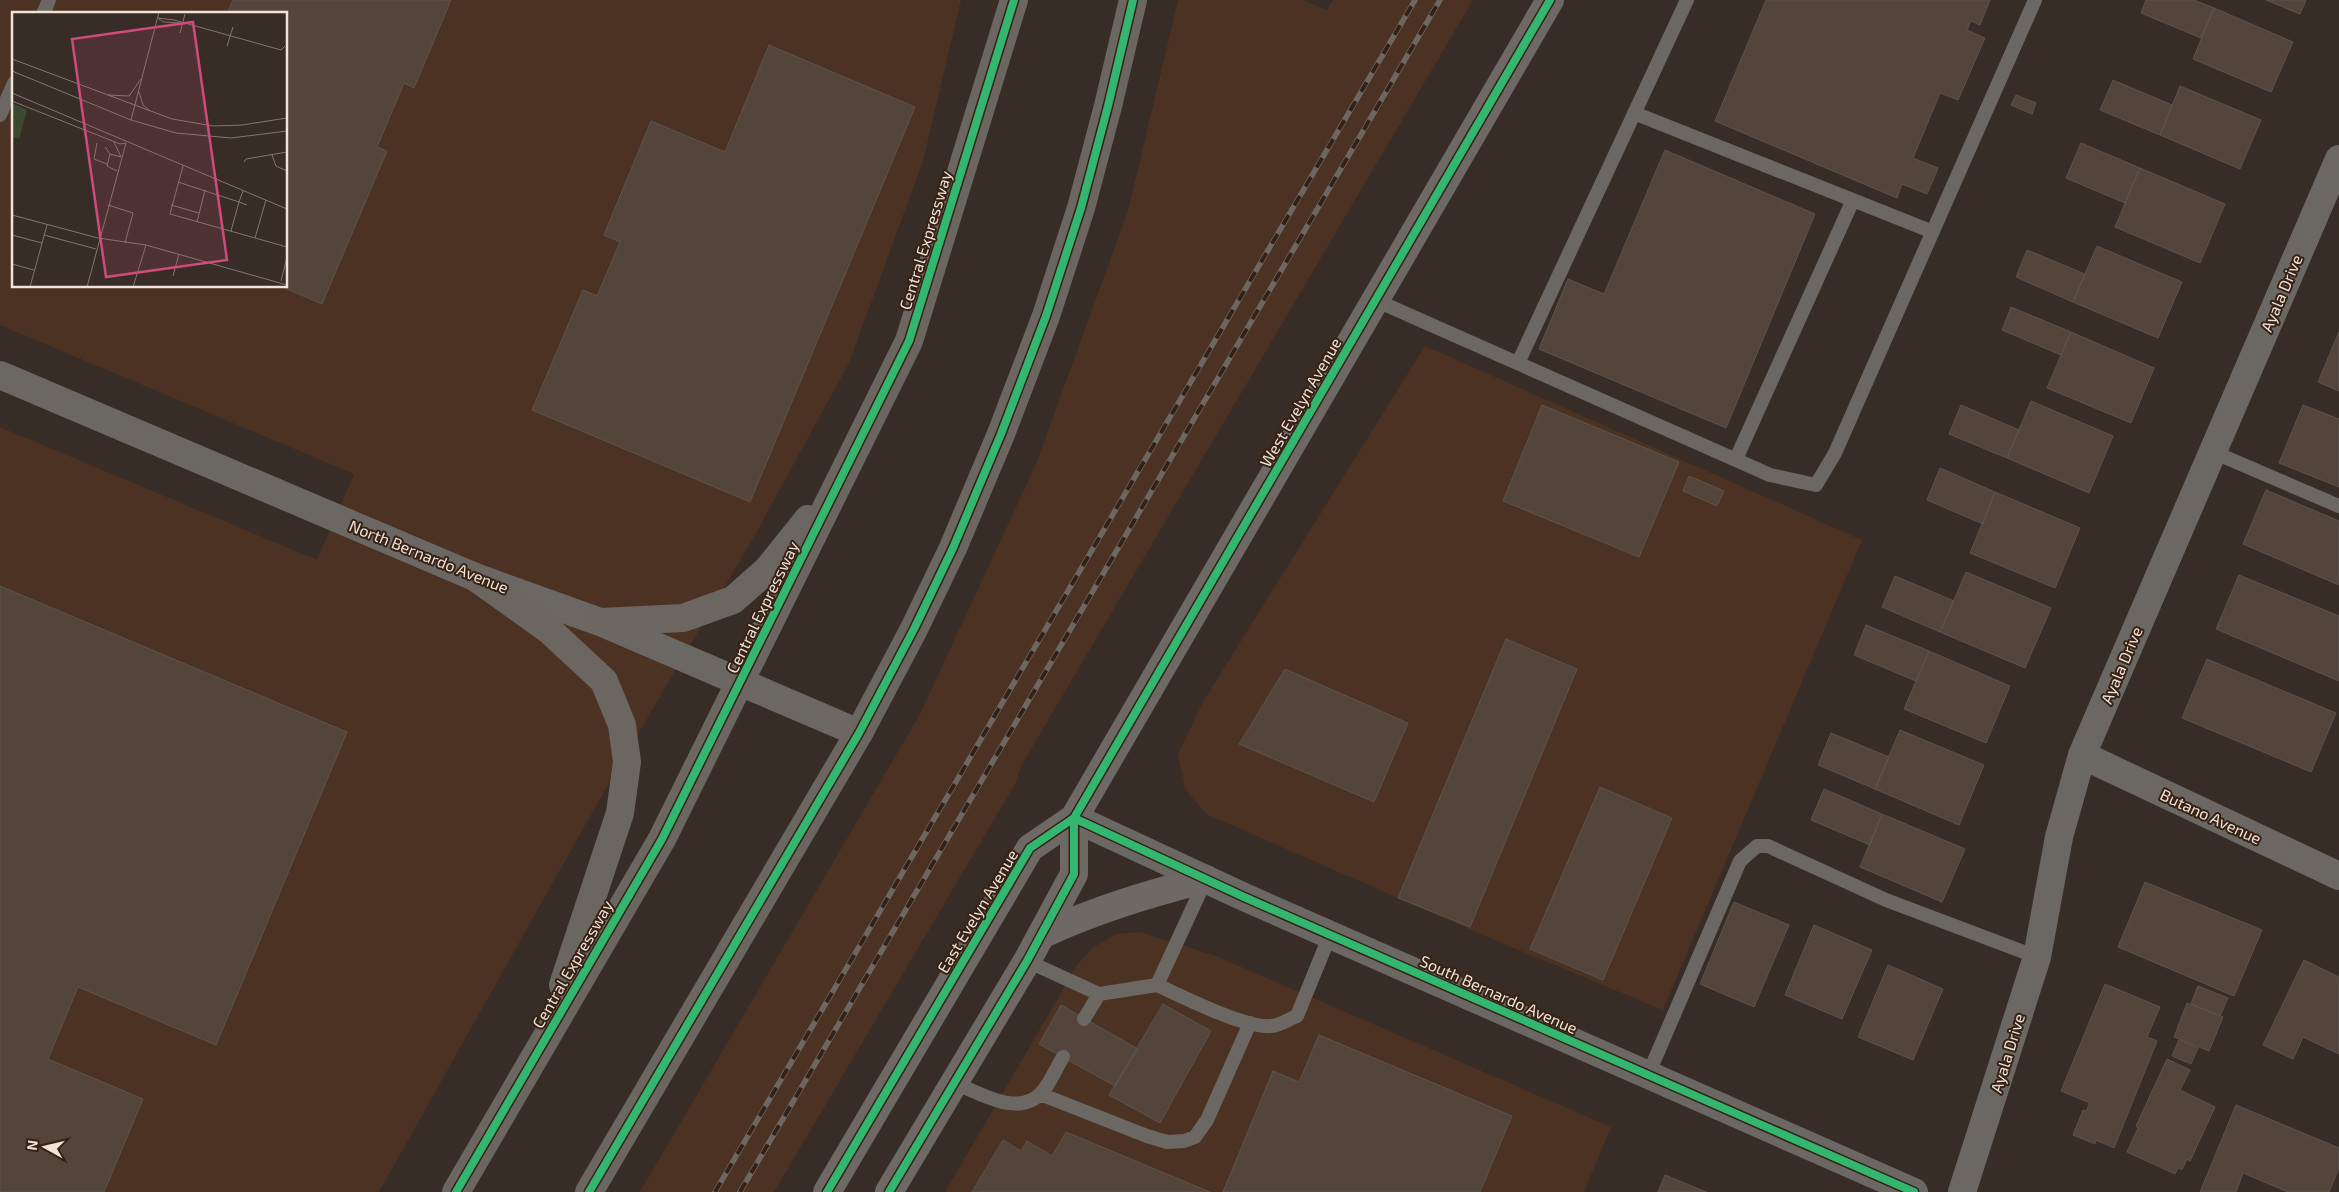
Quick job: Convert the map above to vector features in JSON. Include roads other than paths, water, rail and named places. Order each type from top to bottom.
[{"type":"highway","name":"Central Expressway","points":[[456,1192],[662,839],[909,341],[1014,0]]},
{"type":"highway","points":[[588,1192],[859,733],[914,629],[952,548],[1001,434],[1046,316],[1081,208],[1133,0]]},
{"type":"highway","points":[[600,622],[683,618],[733,600],[767,570],[798,533],[867,427]]},
{"type":"highway","points":[[475,577],[549,630],[604,681],[622,725],[627,762],[620,813],[545,1037]]},
{"type":"main road","name":"West Evelyn Avenue","points":[[1074,818],[1550,0]]},
{"type":"main road","points":[[889,1192],[1027,960],[1074,874],[1074,818]]},
{"type":"main road","name":"East Evelyn Avenue","points":[[827,1192],[1030,848],[1074,818]]},
{"type":"main road","points":[[1041,935],[1084,915],[1146,894],[1206,879]]},
{"type":"street","name":"Ayala Drive","points":[[1962,1192],[2037,957],[2059,837],[2082,755],[2339,159]]},
{"type":"street","name":"North Bernardo Avenue","points":[[0,375],[475,577],[600,622],[859,733]]},
{"type":"street","name":"Butano Avenue","points":[[2082,755],[2339,876]]},
{"type":"street","name":"South Bernardo Avenue","points":[[1074,818],[1330,935],[1914,1192]]},
{"type":"lane","points":[[44,12],[49,0]]},
{"type":"lane","points":[[1518,363],[1687,0]]},
{"type":"lane","points":[[1375,300],[1770,475],[1816,485],[1835,454],[2035,0]]},
{"type":"lane","points":[[4,113],[12,89]]},
{"type":"lane","points":[[1634,113],[1933,232]]},
{"type":"lane","points":[[1736,459],[1853,200]]},
{"type":"lane","points":[[2213,452],[2339,506]]},
{"type":"lane","points":[[1648,1075],[1740,861],[1757,846],[1768,846],[1886,900],[2037,957]]},
{"type":"lane","points":[[1157,984],[1206,879]]},
{"type":"lane","points":[[1027,960],[1099,994],[1157,984],[1213,1010],[1250,1023],[1271,1026],[1297,1016],[1330,935]]},
{"type":"lane","points":[[1084,1019],[1099,994]]},
{"type":"lane","points":[[1040,1094],[1147,1136],[1167,1142],[1184,1141],[1194,1137],[1207,1120],[1250,1023]]},
{"type":"lane","points":[[954,1083],[1010,1105],[1025,1102],[1040,1094],[1063,1057]]},
{"type":"railway","points":[[715,1192],[1415,0]]},
{"type":"railway","points":[[740,1192],[1440,0]]}]
